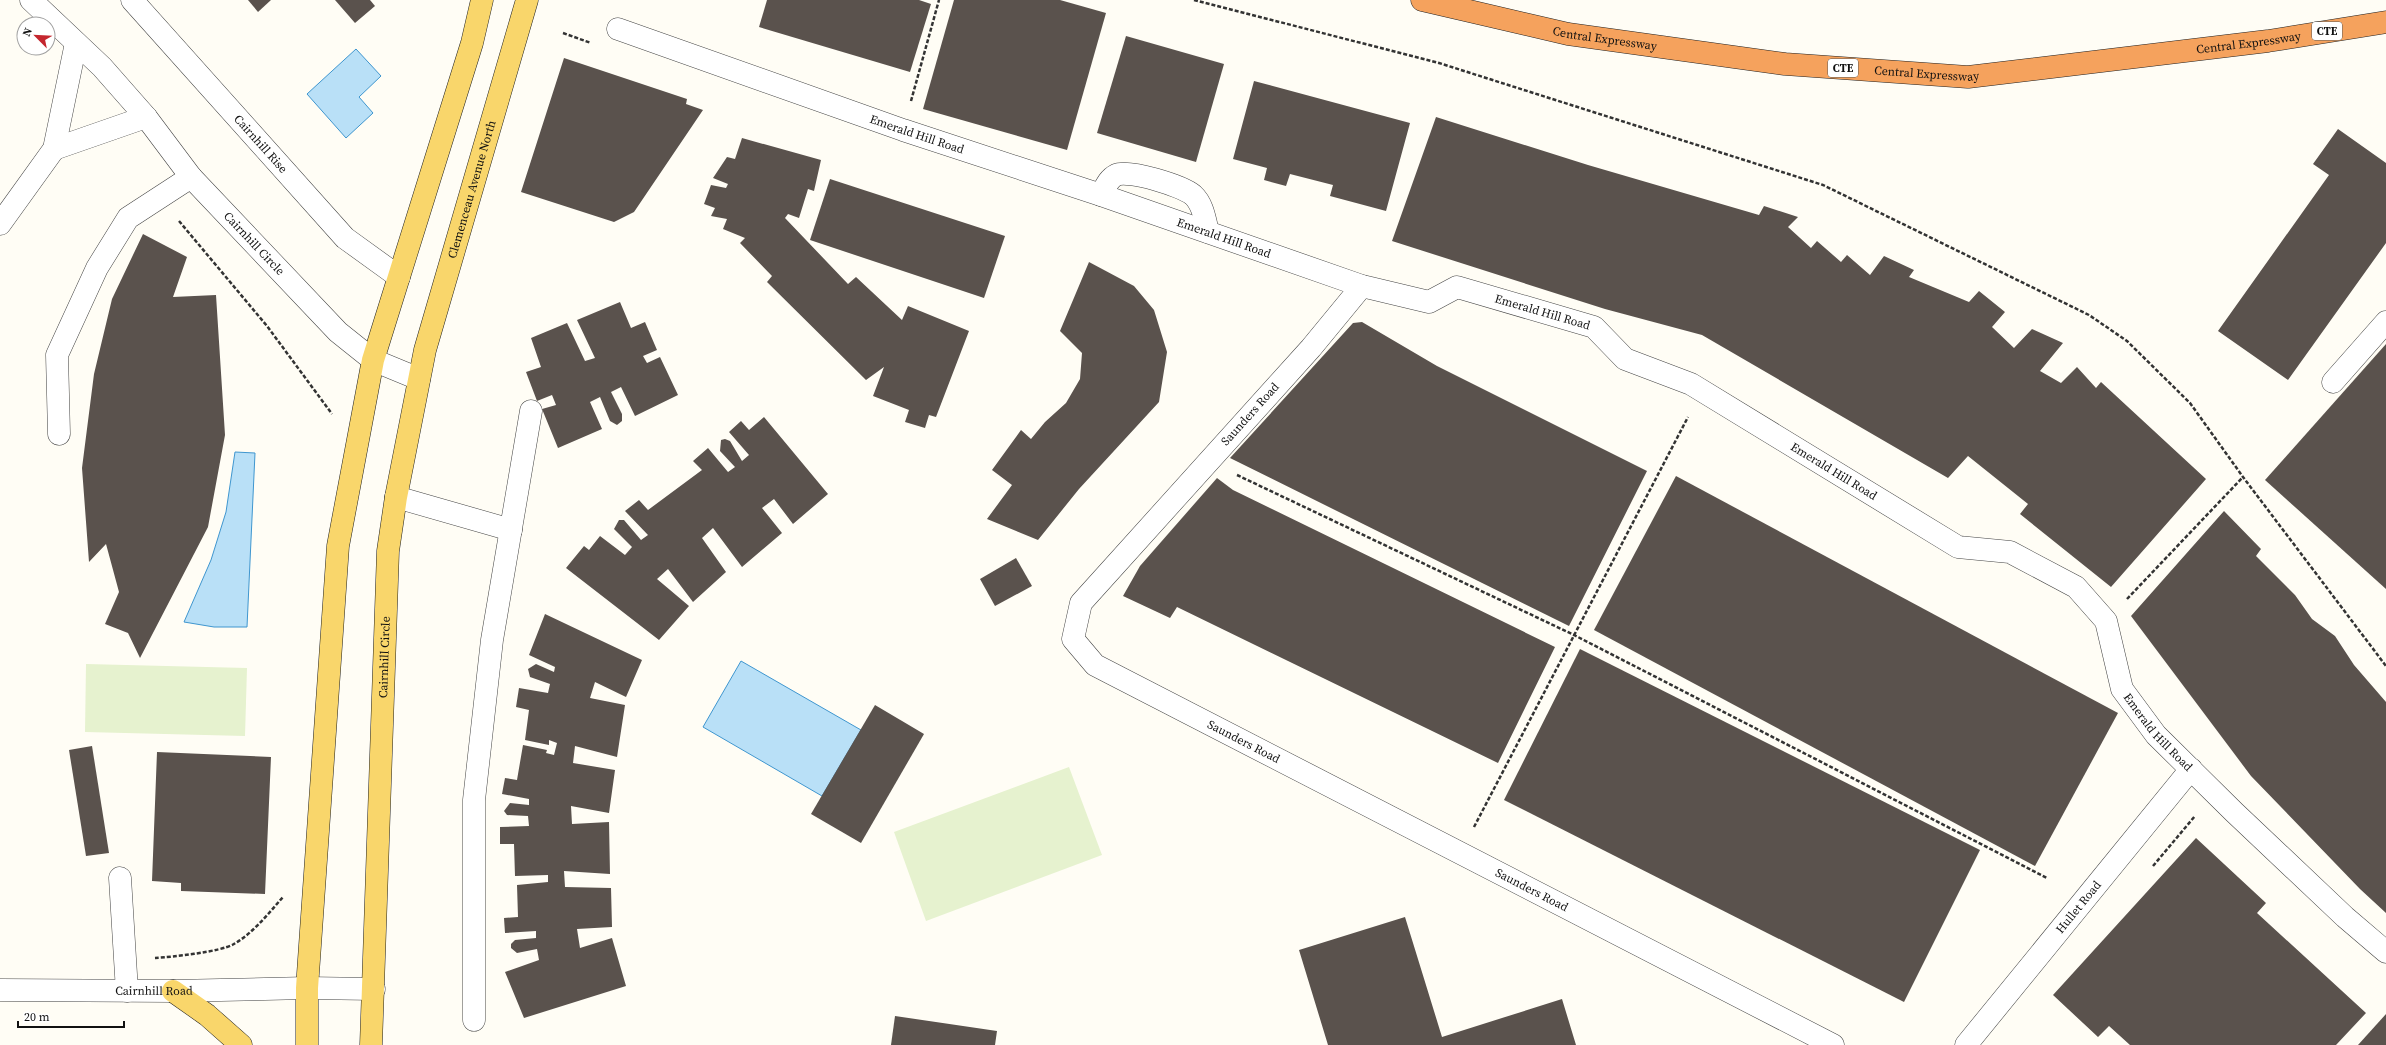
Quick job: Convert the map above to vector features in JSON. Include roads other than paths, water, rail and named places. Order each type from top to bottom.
[{"type":"highway","name":"Central Expressway","points":[[1422,0],[1575,35],[1785,64],[1968,77],[2268,41],[2386,22]]},
{"type":"main road","points":[[307,1045],[307,988],[338,546],[373,360],[472,43],[482,0]]},
{"type":"main road","name":"Clemenceau Avenue North","points":[[419,379],[432,323],[527,0]]},
{"type":"main road","name":"Cairnhill Circle","points":[[374,989],[388,551],[396,497],[419,379]]},
{"type":"main road","points":[[371,1045],[374,989]]},
{"type":"main road","points":[[173,991],[212,1019],[241,1045]]},
{"type":"street","name":"Cairnhill Circle","points":[[31,0],[102,67],[146,117],[191,177],[333,326],[373,360],[419,379]]},
{"type":"street","name":"Cairnhill Rise","points":[[132,0],[345,238],[399,277]]},
{"type":"street","name":"Emerald Hill Road","points":[[618,29],[903,130],[1101,195],[1362,286],[1429,302],[1457,287],[1594,327],[1625,360],[1691,384],[1702,390],[1958,547],[2010,552],[2076,586],[2106,621],[2122,689],[2156,734],[2234,812],[2345,917],[2386,952]]},
{"type":"street","points":[[0,224],[54,149],[76,43]]},
{"type":"street","points":[[54,149],[146,117]]},
{"type":"street","points":[[1101,195],[1108,182],[1116,175],[1123,174],[1137,175],[1182,188],[1194,196],[1202,211],[1208,232]]},
{"type":"street","points":[[59,434],[57,355],[97,268],[128,218],[191,177]]},
{"type":"street","name":"Saunders Road","points":[[1362,286],[1311,348],[1081,603],[1073,639],[1095,665],[1461,852],[1832,1045]]},
{"type":"street","points":[[2332,382],[2386,322]]},
{"type":"street","points":[[474,1020],[474,800],[492,640],[531,411]]},
{"type":"street","points":[[396,497],[511,530]]},
{"type":"street","name":"Hullet Road","points":[[1966,1045],[2191,769]]},
{"type":"street","points":[[120,878],[127,991]]},
{"type":"street","name":"Cairnhill Road","points":[[0,990],[173,991],[307,988],[374,989]]},
{"type":"water","points":[[356,49],[381,76],[359,97],[373,113],[346,138],[307,94]]},
{"type":"water","points":[[235,452],[255,453],[247,627],[214,627],[184,622],[211,560],[226,512]]},
{"type":"water","points":[[741,661],[861,730],[822,796],[703,727]]}]
